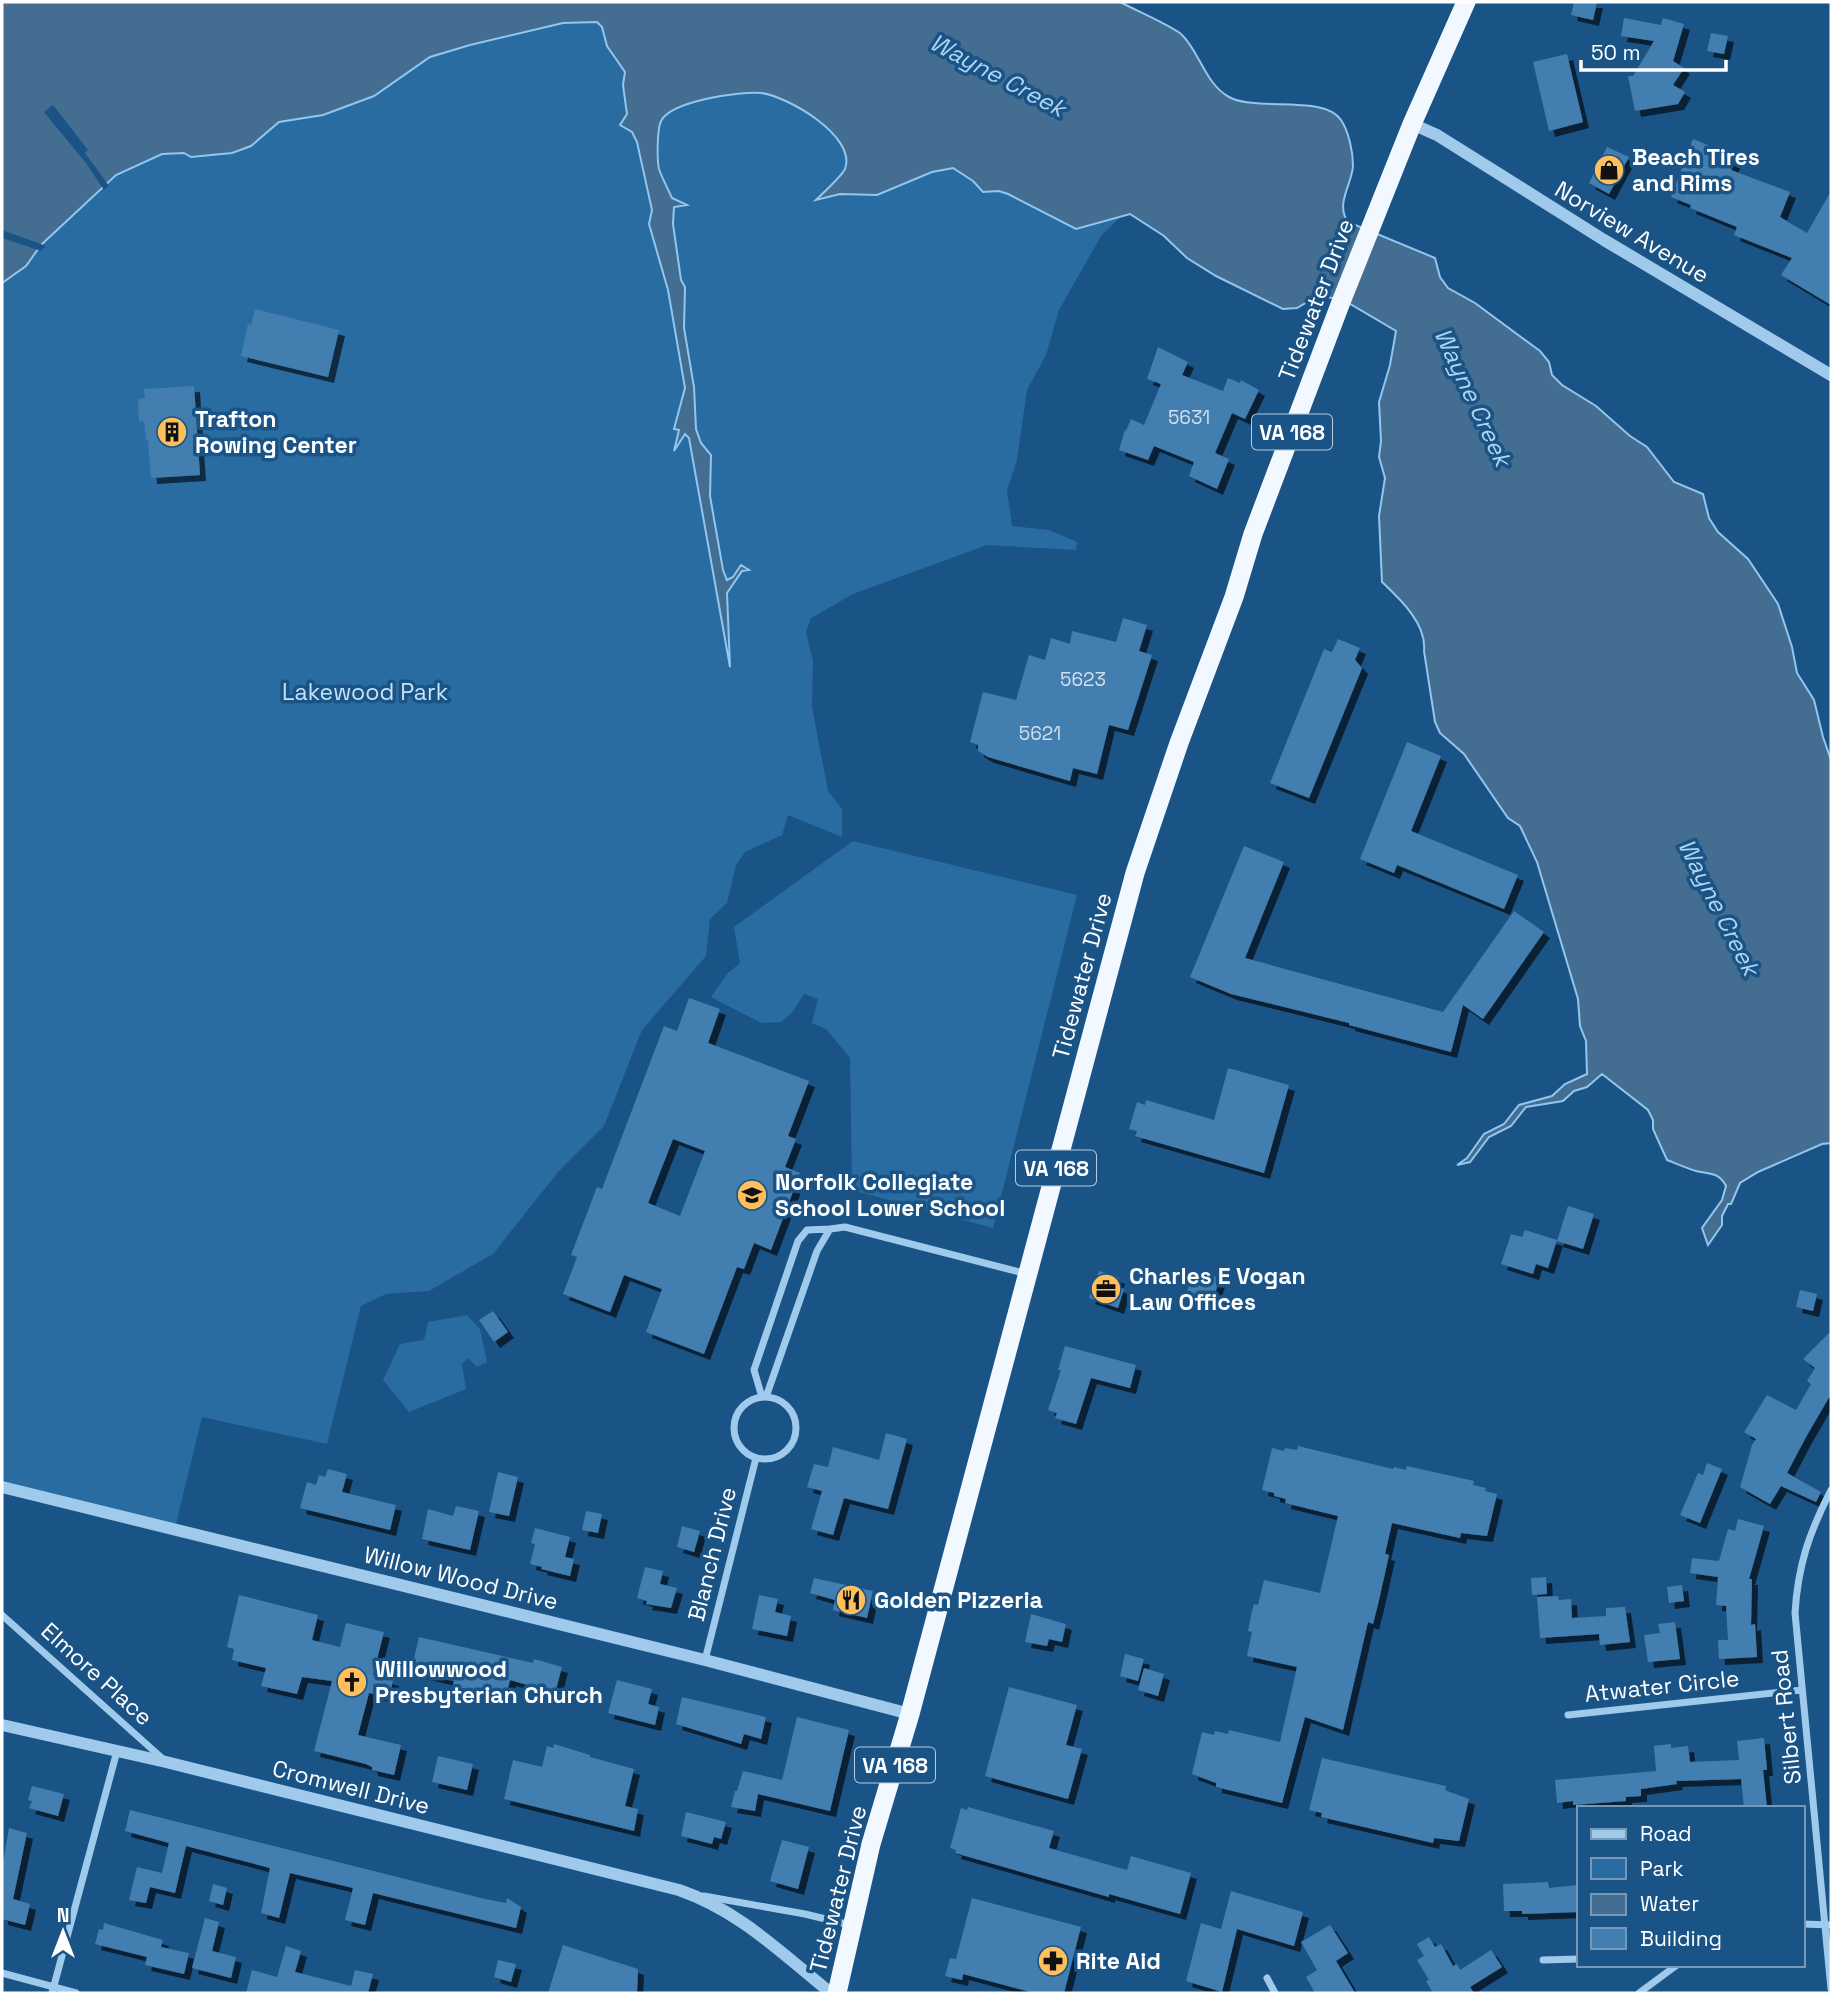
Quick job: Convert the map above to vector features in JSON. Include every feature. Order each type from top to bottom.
[{"type":"highway","name":"Tidewater Drive","points":[[837,1993],[871,1844],[910,1714],[1135,873],[1179,743],[1234,597],[1253,534],[1341,302],[1412,124],[1466,2]]},
{"type":"street","name":"Norview Avenue","points":[[1412,124],[1437,135],[1604,240],[1831,375]]},
{"type":"street","points":[[764,1397],[754,1370],[798,1241],[807,1230],[845,1227],[1028,1274]]},
{"type":"street","points":[[764,1397],[817,1251],[830,1229]]},
{"type":"street","points":[[756,1397],[780,1400],[788,1406],[796,1424],[796,1434],[786,1451],[777,1457],[756,1458],[746,1454],[739,1446],[733,1426],[736,1415],[756,1397]]},
{"type":"street","name":"Blanch Drive","points":[[705,1660],[756,1458]]},
{"type":"street","name":"Willow Wood Drive","points":[[2,1487],[705,1660],[910,1714]]},
{"type":"street","name":"Silbert Road","points":[[1831,1490],[1813,1525],[1797,1581],[1795,1613],[1828,1925],[1831,1989]]},
{"type":"street","name":"Elmore Place","points":[[2,1615],[166,1762]]},
{"type":"street","name":"Atwater Circle","points":[[1568,1715],[1802,1690]]},
{"type":"street","name":"Cromwell Drive","points":[[2,1725],[166,1762],[690,1894],[805,1914],[854,1927]]},
{"type":"street","name":"Elmore Place","points":[[53,1990],[117,1751]]},
{"type":"street","name":"Cromwell Drive","points":[[690,1894],[720,1907],[742,1921],[831,1993]]},
{"type":"street","points":[[1805,1924],[1828,1925]]},
{"type":"street","points":[[1543,1959],[1577,1959]]},
{"type":"street","points":[[1639,1993],[1674,1967]]},
{"type":"street","points":[[2,1973],[53,1990],[76,1993]]},
{"type":"street","points":[[1267,1979],[1275,1993]]},
{"type":"green space","name":"Lakewood Park","points":[[597,22],[602,27],[607,46],[625,72],[623,85],[627,114],[637,142],[652,210],[650,224],[668,290],[685,388],[674,429],[679,429],[675,448],[684,434],[689,438],[729,660],[727,593],[742,571],[748,570],[741,565],[733,577],[727,580],[723,570],[710,496],[711,455],[701,443],[696,429],[694,387],[684,328],[685,287],[681,280],[673,224],[674,207],[685,205],[674,200],[668,193],[659,161],[658,132],[662,119],[680,107],[694,102],[726,95],[764,94],[789,103],[818,120],[840,142],[845,155],[845,167],[817,200],[840,194],[877,195],[932,172],[953,168],[973,181],[983,192],[999,191],[1008,194],[1076,229],[1121,216],[1101,236],[1059,310],[1046,355],[1027,390],[1017,460],[1007,490],[1012,526],[1049,530],[1077,542],[1076,550],[987,545],[853,594],[811,618],[806,632],[813,661],[812,707],[828,791],[842,809],[842,837],[788,815],[782,835],[745,852],[736,865],[727,903],[710,919],[706,956],[642,1030],[604,1126],[558,1172],[493,1254],[429,1291],[386,1294],[361,1306],[327,1444],[202,1417],[175,1528],[2,1486],[2,283],[26,266],[41,245],[116,175],[162,154],[251,146],[279,122],[323,115],[374,96],[430,57],[563,23]]},
{"type":"green space","points":[[853,841],[1077,895],[993,1228],[852,1190],[850,1058],[826,1029],[812,1023],[818,999],[804,994],[792,1013],[781,1022],[761,1023],[711,997],[728,973],[740,963],[734,927]]},
{"type":"green space","points":[[467,1315],[480,1329],[487,1362],[477,1367],[468,1358],[462,1364],[466,1389],[409,1412],[383,1380],[400,1344],[424,1340],[428,1322]]},
{"type":"water","name":"Wayne Creek","points":[[2,2],[1120,2],[1181,34],[1214,84],[1229,97],[1256,103],[1305,105],[1332,112],[1344,125],[1352,155],[1352,173],[1343,208],[1348,222],[1435,258],[1440,277],[1448,288],[1475,303],[1540,351],[1549,362],[1552,375],[1562,385],[1596,406],[1647,447],[1674,482],[1703,494],[1709,518],[1718,532],[1748,559],[1778,604],[1797,673],[1814,700],[1831,760],[1831,1143],[1822,1144],[1758,1172],[1740,1183],[1731,1204],[1728,1204],[1722,1216],[1722,1225],[1708,1245],[1702,1228],[1722,1200],[1726,1186],[1723,1181],[1713,1174],[1667,1160],[1648,1110],[1602,1074],[1587,1087],[1574,1091],[1563,1101],[1526,1107],[1511,1126],[1489,1137],[1470,1162],[1457,1165],[1467,1158],[1484,1134],[1504,1124],[1519,1105],[1552,1096],[1565,1084],[1587,1074],[1586,1041],[1580,1026],[1578,999],[1537,862],[1520,826],[1508,818],[1464,754],[1440,733],[1435,722],[1421,631],[1411,613],[1382,582],[1379,516],[1385,478],[1379,457],[1379,402],[1396,331],[1345,301],[1319,295],[1297,308],[1283,309],[1216,276],[1187,258],[1164,236],[1130,214],[1076,229],[1008,194],[999,191],[983,192],[973,181],[953,168],[932,172],[877,195],[840,194],[816,200],[843,172],[846,156],[831,131],[802,110],[761,93],[723,96],[678,108],[661,121],[658,159],[659,169],[672,198],[687,205],[674,207],[673,224],[681,280],[685,287],[684,328],[694,387],[696,429],[701,443],[711,455],[710,496],[723,570],[727,580],[733,577],[741,565],[749,570],[742,571],[727,593],[730,667],[689,438],[685,434],[674,451],[679,430],[674,429],[685,388],[668,290],[649,224],[652,210],[637,142],[632,132],[620,125],[627,114],[623,85],[625,72],[607,46],[602,27],[597,22],[563,23],[430,57],[374,96],[323,115],[279,122],[251,146],[232,153],[191,157],[184,153],[162,154],[116,175],[41,245],[26,266],[2,283]]},
{"type":"pier","points":[[53,105],[88,150],[85,153],[109,186],[104,190],[86,163],[44,112]]},
{"type":"pier","points":[[2,230],[46,246],[41,251],[2,238]]},
{"type":"building","points":[[1574,2],[1597,2],[1593,20],[1571,15]]},
{"type":"building","points":[[1624,18],[1661,25],[1663,18],[1684,24],[1673,61],[1684,68],[1673,85],[1685,92],[1678,104],[1635,111],[1628,76],[1633,76],[1654,41],[1621,36]]},
{"type":"building","points":[[1711,33],[1728,36],[1724,54],[1707,51]]},
{"type":"building","points":[[1567,54],[1583,122],[1549,131],[1533,62]]},
{"type":"building","points":[[1693,139],[1715,148],[1714,152],[1735,160],[1731,170],[1790,192],[1780,217],[1807,233],[1831,191],[1831,305],[1781,275],[1792,258],[1734,235],[1737,227],[1690,208],[1691,205],[1671,197]]},
{"type":"building","name":"Beach Tires and Rims","points":[[1607,147],[1629,157],[1609,194],[1589,183]]},
{"type":"building","name":"Trafton Rowing Center","points":[[255,309],[339,330],[328,377],[241,356],[248,324],[251,325]]},
{"type":"building","points":[[1158,347],[1188,362],[1182,375],[1223,391],[1228,378],[1240,383],[1241,380],[1259,390],[1245,419],[1232,413],[1215,453],[1229,459],[1217,489],[1189,476],[1194,462],[1154,446],[1148,460],[1119,450],[1131,419],[1144,425],[1161,384],[1147,379]]},
{"type":"building","name":"Trafton Rowing Center","points":[[194,386],[200,475],[151,478],[148,440],[144,421],[139,422],[138,399],[145,398],[144,389]]},
{"type":"building","points":[[1123,618],[1147,625],[1139,651],[1152,655],[1128,730],[1109,725],[1097,774],[1073,768],[1070,781],[988,757],[978,751],[978,745],[970,742],[983,692],[1016,700],[1029,655],[1045,660],[1051,638],[1070,644],[1072,631],[1116,642]]},
{"type":"building","points":[[1338,639],[1360,648],[1355,660],[1362,668],[1309,798],[1270,783],[1324,649],[1332,652]]},
{"type":"building","points":[[1407,742],[1441,756],[1411,831],[1518,875],[1504,909],[1397,865],[1394,873],[1360,859]]},
{"type":"building","points":[[1244,846],[1284,862],[1245,958],[1443,1012],[1514,911],[1544,932],[1483,1019],[1463,1005],[1451,1052],[1231,994],[1190,977]]},
{"type":"building","points":[[689,998],[720,1009],[708,1043],[809,1081],[788,1136],[796,1139],[785,1167],[800,1173],[771,1250],[754,1243],[744,1269],[737,1267],[704,1354],[646,1332],[662,1289],[624,1275],[610,1312],[563,1294],[577,1257],[571,1255],[597,1187],[602,1189],[664,1026],[677,1031]],"holes":[[[673,1139],[705,1151],[680,1216],[648,1203]]]},
{"type":"building","points":[[1228,1068],[1289,1085],[1264,1173],[1135,1136],[1137,1131],[1129,1129],[1137,1102],[1145,1105],[1146,1100],[1214,1120]]},
{"type":"building","points":[[1568,1206],[1594,1214],[1583,1249],[1557,1241]]},
{"type":"building","points":[[1525,1230],[1557,1240],[1548,1268],[1536,1264],[1533,1274],[1501,1264],[1511,1234],[1522,1237]]},
{"type":"building","points":[[1099,1271],[1119,1278],[1116,1286],[1124,1289],[1118,1308],[1089,1298]]},
{"type":"building","points":[[1203,1273],[1220,1278],[1213,1300],[1202,1297],[1199,1307],[1184,1302],[1190,1282],[1200,1285]]},
{"type":"building","points":[[1800,1290],[1817,1294],[1813,1311],[1796,1307]]},
{"type":"building","points":[[493,1311],[508,1332],[494,1342],[479,1320]]},
{"type":"building","points":[[1831,1331],[1831,1394],[1787,1473],[1821,1492],[1816,1502],[1781,1486],[1770,1504],[1740,1487],[1756,1439],[1744,1432],[1767,1395],[1796,1410],[1811,1384],[1807,1381],[1815,1368],[1803,1359]]},
{"type":"building","points":[[1065,1346],[1136,1365],[1130,1388],[1091,1378],[1076,1424],[1055,1418],[1057,1413],[1048,1410],[1061,1370],[1058,1370]]},
{"type":"building","points":[[886,1433],[907,1439],[888,1509],[844,1498],[833,1535],[811,1529],[822,1491],[807,1487],[814,1464],[828,1467],[833,1447],[879,1460]]},
{"type":"building","points":[[1298,1446],[1393,1469],[1406,1470],[1407,1466],[1474,1481],[1473,1485],[1497,1494],[1487,1536],[1461,1533],[1460,1538],[1392,1523],[1385,1554],[1389,1555],[1379,1600],[1373,1624],[1368,1622],[1343,1730],[1305,1717],[1282,1803],[1216,1787],[1216,1783],[1192,1774],[1202,1732],[1228,1734],[1229,1730],[1280,1742],[1297,1667],[1247,1656],[1252,1632],[1248,1631],[1252,1611],[1254,1604],[1258,1605],[1264,1580],[1320,1593],[1338,1516],[1285,1503],[1286,1499],[1262,1490],[1272,1448],[1297,1450]]},
{"type":"building","points":[[1707,1463],[1722,1469],[1700,1523],[1680,1515],[1698,1473],[1703,1475]]},
{"type":"building","points":[[328,1469],[347,1474],[342,1492],[396,1505],[390,1530],[300,1508],[307,1482],[316,1485],[319,1475],[325,1477]]},
{"type":"building","points":[[498,1472],[518,1477],[509,1516],[489,1512]]},
{"type":"building","points":[[456,1506],[479,1511],[470,1550],[422,1539],[428,1509],[453,1516]]},
{"type":"building","points":[[586,1511],[602,1514],[598,1533],[582,1530]]},
{"type":"building","points":[[1738,1519],[1764,1526],[1749,1579],[1752,1579],[1751,1625],[1755,1624],[1757,1657],[1719,1659],[1718,1640],[1728,1640],[1726,1606],[1716,1605],[1718,1577],[1690,1573],[1692,1558],[1719,1561],[1728,1529],[1735,1531]]},
{"type":"building","points":[[682,1526],[700,1531],[694,1552],[677,1547]]},
{"type":"building","points":[[535,1528],[570,1537],[565,1557],[574,1559],[570,1576],[530,1564],[535,1544],[531,1543]]},
{"type":"building","points":[[645,1567],[663,1571],[660,1584],[677,1588],[671,1608],[646,1604],[647,1601],[637,1598]]},
{"type":"building","points":[[1546,1577],[1547,1594],[1532,1595],[1531,1578]]},
{"type":"building","points":[[814,1578],[873,1591],[867,1618],[833,1610],[835,1600],[810,1593]]},
{"type":"building","points":[[1682,1585],[1684,1601],[1669,1603],[1667,1587]]},
{"type":"building","name":"Willowwood Presbyterian Church","points":[[239,1595],[318,1615],[312,1640],[340,1647],[346,1623],[384,1632],[373,1675],[393,1680],[389,1697],[369,1693],[358,1735],[401,1745],[394,1775],[372,1770],[372,1767],[366,1764],[314,1751],[332,1681],[302,1677],[297,1694],[261,1686],[266,1668],[232,1660],[234,1649],[227,1647]]},
{"type":"building","points":[[759,1595],[778,1599],[775,1612],[791,1616],[787,1636],[752,1629]]},
{"type":"building","points":[[1558,1596],[1559,1600],[1571,1599],[1572,1618],[1606,1616],[1606,1608],[1625,1607],[1630,1642],[1600,1645],[1599,1634],[1540,1638],[1537,1597]]},
{"type":"building","points":[[1031,1614],[1066,1624],[1062,1642],[1049,1639],[1047,1646],[1025,1642]]},
{"type":"building","points":[[1675,1622],[1680,1659],[1648,1662],[1644,1635],[1660,1633],[1658,1624]]},
{"type":"building","points":[[419,1637],[562,1667],[555,1693],[510,1680],[507,1692],[491,1688],[488,1699],[452,1688],[454,1681],[411,1671]]},
{"type":"building","points":[[1125,1654],[1144,1659],[1138,1681],[1120,1676]]},
{"type":"building","points":[[1144,1668],[1164,1674],[1158,1696],[1138,1690]]},
{"type":"building","points":[[617,1680],[652,1689],[648,1704],[659,1707],[655,1725],[608,1713]]},
{"type":"building","points":[[1009,1687],[1077,1705],[1066,1745],[1082,1749],[1068,1799],[985,1776]]},
{"type":"building","points":[[682,1697],[766,1717],[761,1739],[744,1734],[741,1744],[676,1724]]},
{"type":"building","points":[[797,1717],[849,1730],[830,1811],[758,1794],[755,1811],[731,1807],[743,1771],[782,1780]]},
{"type":"building","points":[[1764,1738],[1767,1770],[1763,1770],[1767,1806],[1744,1806],[1741,1779],[1676,1781],[1677,1784],[1641,1789],[1641,1796],[1626,1797],[1626,1801],[1573,1805],[1573,1801],[1557,1803],[1555,1780],[1656,1771],[1654,1746],[1671,1744],[1671,1748],[1688,1746],[1690,1762],[1739,1760],[1737,1741]]},
{"type":"building","points":[[554,1744],[634,1769],[625,1806],[638,1809],[634,1831],[504,1799],[513,1760],[542,1767],[547,1746],[553,1748]]},
{"type":"building","points":[[438,1756],[473,1764],[467,1790],[432,1782]]},
{"type":"building","points":[[1322,1758],[1446,1786],[1445,1790],[1469,1799],[1459,1841],[1434,1838],[1433,1843],[1321,1817],[1322,1813],[1309,1810]]},
{"type":"building","points":[[32,1786],[64,1794],[58,1816],[29,1808]]},
{"type":"building","points":[[968,1807],[1054,1831],[1049,1848],[1127,1870],[1131,1856],[1191,1873],[1180,1914],[1109,1894],[1109,1897],[955,1853],[956,1850],[950,1848],[961,1808],[967,1810]]},
{"type":"building","points":[[130,1810],[485,1899],[506,1903],[507,1898],[521,1907],[516,1928],[373,1893],[365,1925],[345,1920],[353,1888],[290,1873],[279,1918],[261,1913],[270,1868],[186,1846],[175,1893],[150,1887],[146,1903],[129,1900],[137,1867],[162,1873],[169,1843],[125,1831]]},
{"type":"building","points":[[686,1812],[726,1822],[721,1839],[714,1837],[712,1844],[681,1836]]},
{"type":"building","points":[[9,1828],[27,1833],[13,1899],[30,1904],[25,1925],[2,1919],[2,1868]]},
{"type":"building","points":[[782,1840],[809,1847],[798,1889],[770,1881]]},
{"type":"building","points":[[1548,1882],[1549,1888],[1577,1885],[1577,1912],[1522,1914],[1522,1911],[1504,1911],[1503,1884]]},
{"type":"building","points":[[213,1884],[227,1888],[223,1905],[209,1901]]},
{"type":"building","points":[[1231,1891],[1303,1912],[1294,1946],[1237,1929],[1222,1992],[1186,1981],[1201,1923],[1221,1929]]},
{"type":"building","name":"Rite Aid","points":[[972,1898],[1081,1927],[1064,1993],[1034,1993],[963,1974],[962,1980],[945,1976],[950,1958],[956,1959]]},
{"type":"building","points":[[205,1918],[219,1922],[212,1951],[236,1957],[231,1978],[192,1968]]},
{"type":"building","points":[[104,1923],[163,1940],[161,1947],[189,1953],[184,1974],[145,1965],[147,1957],[95,1944],[99,1929],[103,1930]]},
{"type":"building","points":[[1330,1925],[1348,1953],[1336,1961],[1355,1993],[1315,1993],[1306,1977],[1317,1970],[1301,1942]]},
{"type":"building","points":[[1429,1937],[1435,1947],[1441,1944],[1453,1966],[1457,1964],[1460,1970],[1491,1950],[1502,1967],[1470,1987],[1474,1993],[1433,1993],[1417,1960],[1424,1956],[1417,1944]]},
{"type":"building","points":[[563,1945],[638,1969],[637,1993],[548,1993]]},
{"type":"building","points":[[286,1946],[301,1951],[295,1972],[351,1986],[355,1970],[373,1974],[368,1993],[246,1993],[252,1970],[277,1977]]},
{"type":"building","points":[[498,1960],[516,1964],[511,1982],[494,1977]]},
{"type":"place","name":"Beach Tires and Rims","points":[[1609,170]]},
{"type":"place","name":"Trafton Rowing Center","points":[[172,432]]},
{"type":"place","name":"Norfolk Collegiate School Lower School","points":[[752,1195]]},
{"type":"place","name":"Charles E Vogan Law Offices","points":[[1106,1289]]},
{"type":"place","name":"Golden Pizzeria","points":[[851,1600]]},
{"type":"place","name":"Willowwood Presbyterian Church","points":[[352,1682]]},
{"type":"place","name":"Rite Aid","points":[[1053,1961]]}]
